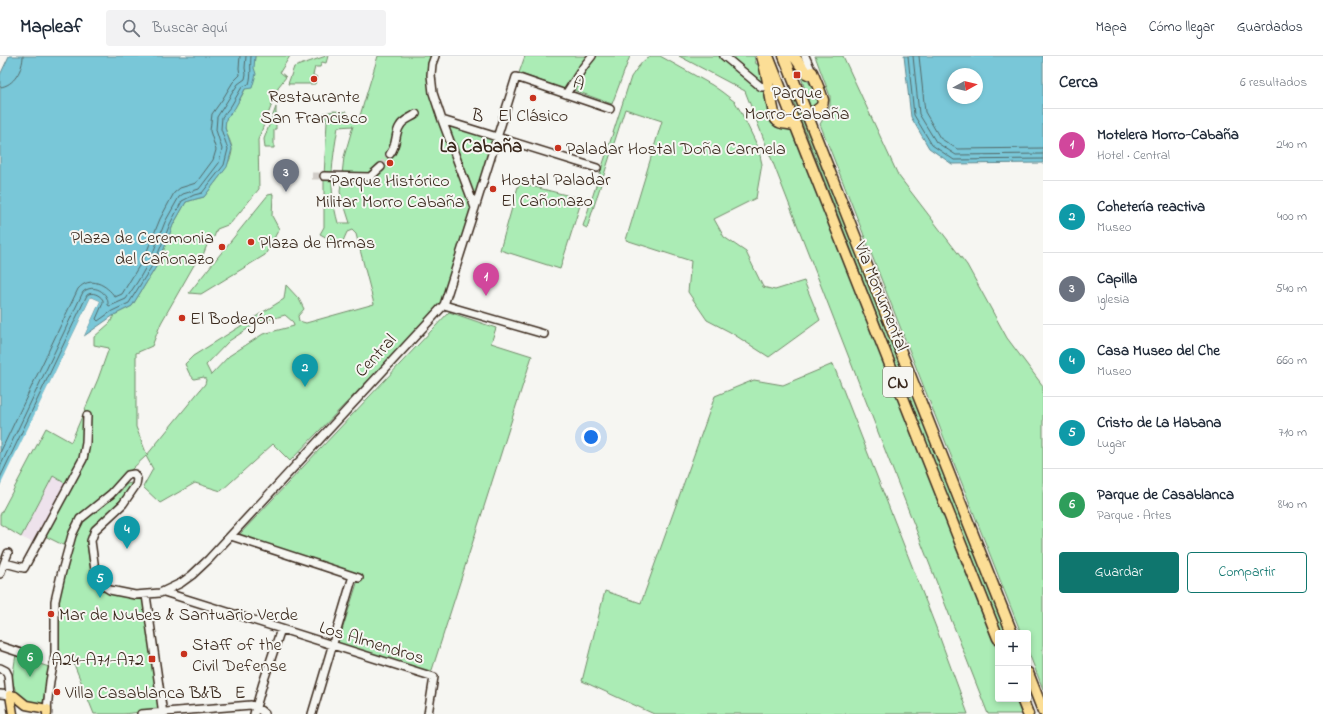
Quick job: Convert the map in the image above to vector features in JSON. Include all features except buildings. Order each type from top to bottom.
[{"type":"highway","points":[[762,56],[768,79],[774,118],[781,124],[796,126]]},
{"type":"highway","points":[[762,56],[778,81]]},
{"type":"highway","name":"Vía Monumental","points":[[768,56],[995,630]]},
{"type":"highway","name":"Vía Monumental","points":[[784,56],[1011,630]]},
{"type":"highway","points":[[794,56],[806,73],[812,72],[823,100],[822,106],[808,117]]},
{"type":"highway","points":[[790,110],[785,88],[787,84],[790,83],[798,91]]},
{"type":"highway","points":[[1031,681],[1043,711]]},
{"type":"highway","points":[[1023,702],[1028,714]]},
{"type":"main road","points":[[12,696],[26,705],[47,712]]},
{"type":"main road","points":[[12,696],[13,714]]},
{"type":"street","points":[[435,56],[432,64],[431,81],[433,93],[476,208]]},
{"type":"street","points":[[566,94],[592,56]]},
{"type":"street","points":[[724,56],[760,86],[768,86]]},
{"type":"street","points":[[805,56],[812,72]]},
{"type":"street","name":"A","points":[[516,77],[610,109]]},
{"type":"street","name":"Central","points":[[162,593],[192,576],[231,536],[444,305],[476,208],[516,77]]},
{"type":"street","points":[[392,152],[400,125],[416,114]]},
{"type":"street","name":"B","points":[[442,120],[595,167]]},
{"type":"street","points":[[328,177],[370,177],[381,167]]},
{"type":"street","points":[[444,305],[544,334]]},
{"type":"street","points":[[5,563],[24,568],[34,551],[52,513],[82,459],[86,443],[87,416]]},
{"type":"street","points":[[47,712],[50,681],[55,656],[55,601],[72,535],[80,519],[111,494],[128,475],[134,474],[137,479],[136,485],[123,504],[95,530],[91,541],[95,570],[102,585],[110,590],[143,598],[147,602],[163,713]]},
{"type":"street","points":[[231,536],[356,577],[332,645],[312,714]]},
{"type":"street","points":[[0,574],[8,553]]},
{"type":"street","points":[[147,602],[162,593]]},
{"type":"street","points":[[147,602],[162,593]]},
{"type":"street","name":"Los Almendros","points":[[162,593],[434,676],[428,714]]},
{"type":"street","points":[[255,711],[282,629]]},
{"type":"street","points":[[0,646],[27,655]]},
{"type":"street","points":[[0,668],[6,671],[12,696],[0,694]]},
{"type":"street","name":"E","points":[[141,714],[251,705],[255,711],[265,714]]},
{"type":"shaded area","points":[[53,476],[68,484],[36,544],[21,537]]},
{"type":"green space","points":[[255,56],[290,56],[280,72],[286,77],[279,86],[258,140],[259,189],[230,224],[217,229],[214,237],[207,245],[201,260],[198,258],[161,323],[152,346],[136,353],[136,427],[147,455],[205,384],[206,380],[204,377],[194,379],[189,373],[185,364],[193,356],[284,299],[286,285],[299,299],[304,309],[298,316],[299,321],[306,323],[374,304],[356,234],[352,230],[347,232],[343,241],[333,241],[320,234],[324,227],[324,176],[327,122],[324,113],[334,111],[346,112],[350,120],[355,121],[359,119],[378,56],[432,56],[429,64],[428,82],[440,124],[493,139],[440,306],[290,461],[273,444],[221,491],[195,483],[160,503],[143,487],[153,469],[146,456],[92,506],[80,514],[70,530],[65,546],[45,536],[71,487],[53,476],[21,537],[0,524],[0,515],[46,428],[71,442],[98,379],[109,348],[94,345],[94,337],[110,323],[114,315],[132,306],[159,262],[173,225],[186,202],[204,197],[225,168],[231,156],[232,150],[232,146],[225,128],[226,120],[245,89]],"holes":[[[353,126],[344,157],[340,192],[350,223],[338,223],[332,186],[333,164],[338,127]],[[285,315],[293,322],[294,326],[263,334],[229,356],[211,375],[206,365],[229,341],[255,324]]]},
{"type":"green space","points":[[328,56],[326,63],[322,62],[320,67],[315,67],[313,75],[317,77],[315,84],[288,84],[294,67]]},
{"type":"green space","points":[[525,56],[589,56],[566,90],[519,73]]},
{"type":"green space","points":[[595,56],[630,56],[612,104],[573,90],[585,68]]},
{"type":"green space","points":[[651,56],[660,56],[712,85],[735,102],[758,147],[762,164],[756,198],[714,219],[724,237],[746,252],[763,287],[775,290],[804,281],[820,320],[769,357],[730,332],[707,320],[688,292],[691,261],[626,240],[662,121],[625,109],[587,228],[583,226],[631,77],[637,68]]},
{"type":"green space","points":[[679,56],[718,56],[727,61],[767,95],[773,120],[792,128],[995,644],[995,702],[1018,702],[1023,714],[988,714],[745,91]]},
{"type":"green space","points":[[737,56],[754,56],[756,64],[760,64],[764,82],[757,79],[732,58]]},
{"type":"green space","points":[[815,56],[843,56],[898,175],[967,265],[1007,338],[1043,386],[1043,689],[1031,659],[1031,630],[1020,630],[820,124],[830,109],[830,96]]},
{"type":"green space","points":[[798,67],[821,100],[814,107],[810,106]]},
{"type":"green space","points":[[790,85],[1006,630],[1000,630],[791,95]]},
{"type":"green space","points":[[276,107],[274,148],[265,148],[264,139]]},
{"type":"green space","points":[[519,183],[582,199],[560,269],[500,250]]},
{"type":"green space","name":"Plaza de Armas","points":[[273,194],[272,216],[279,229],[265,255],[201,294],[189,293],[268,195]]},
{"type":"green space","points":[[449,312],[496,328],[491,343],[532,356],[432,670],[429,672],[338,643],[359,577],[239,535]]},
{"type":"green space","points":[[833,364],[937,630],[968,714],[654,714],[582,681],[605,591],[641,603],[715,396],[754,380],[783,385]]},
{"type":"green space","points":[[131,483],[132,486],[109,513],[90,530],[87,544],[90,565],[96,579],[102,587],[143,600],[146,606],[160,710],[123,714],[94,714],[72,659],[60,659],[58,606],[61,585],[78,529],[85,519],[116,496],[127,484]]},
{"type":"green space","points":[[16,654],[35,657],[37,663],[49,667],[43,702],[41,705],[31,704],[18,696],[16,692],[12,680]]},
{"type":"water","points":[[9,56],[255,56],[254,68],[256,74],[252,88],[245,89],[235,108],[226,119],[225,128],[232,149],[227,167],[204,197],[186,202],[173,225],[159,262],[132,306],[114,315],[84,336],[100,301],[91,297],[0,488],[0,75]]},
{"type":"water","points":[[904,56],[1043,56],[1043,163],[952,164],[929,148],[911,117]]},
{"type":"pier","points":[[91,297],[100,301],[84,336],[83,338],[82,335],[97,302],[92,299],[34,423],[0,490],[0,486]]},
{"type":"tunnel","points":[[381,167],[390,154]]},
{"type":"tunnel","points":[[312,176],[324,176]]},
{"type":"place","name":"Parque Morro-Cabaña","points":[[797,75]]},
{"type":"place","name":"Restaurante San Francisco","points":[[314,79]]},
{"type":"place","name":"El Clásico","points":[[533,98]]},
{"type":"place","name":"Paladar Hostal Doña Carmela","points":[[558,148]]},
{"type":"place","name":"Parque Histórico Militar Morro Cabaña","points":[[390,163]]},
{"type":"place","name":"Hostal Paladar El Cañonazo","points":[[493,189]]},
{"type":"place","name":"Capilla","points":[[286,192]]},
{"type":"place","name":"Plaza de Armas","points":[[251,242]]},
{"type":"place","name":"Plaza de Ceremonia del Cañonazo","points":[[222,247]]},
{"type":"place","name":"Motelera Morro-Cabaña","points":[[486,296]]},
{"type":"place","name":"El Bodegón","points":[[182,318]]},
{"type":"place","name":"Cohetería reactiva","points":[[305,387]]},
{"type":"place","name":"Casa Museo del Che","points":[[127,549]]},
{"type":"place","name":"Cristo de La Habana","points":[[100,598]]},
{"type":"place","name":"Mar de Nubes & Santuario Verde","points":[[51,614]]},
{"type":"place","name":"Staff of the Civil Defense","points":[[184,654]]},
{"type":"place","name":"A24-A71-A72","points":[[152,659]]},
{"type":"place","name":"Parque de Casablanca","points":[[30,677]]},
{"type":"place","name":"Villa Casablanca B&B","points":[[57,692]]},
{"type":"district","name":"La Cabaña","points":[[481,145]]}]
